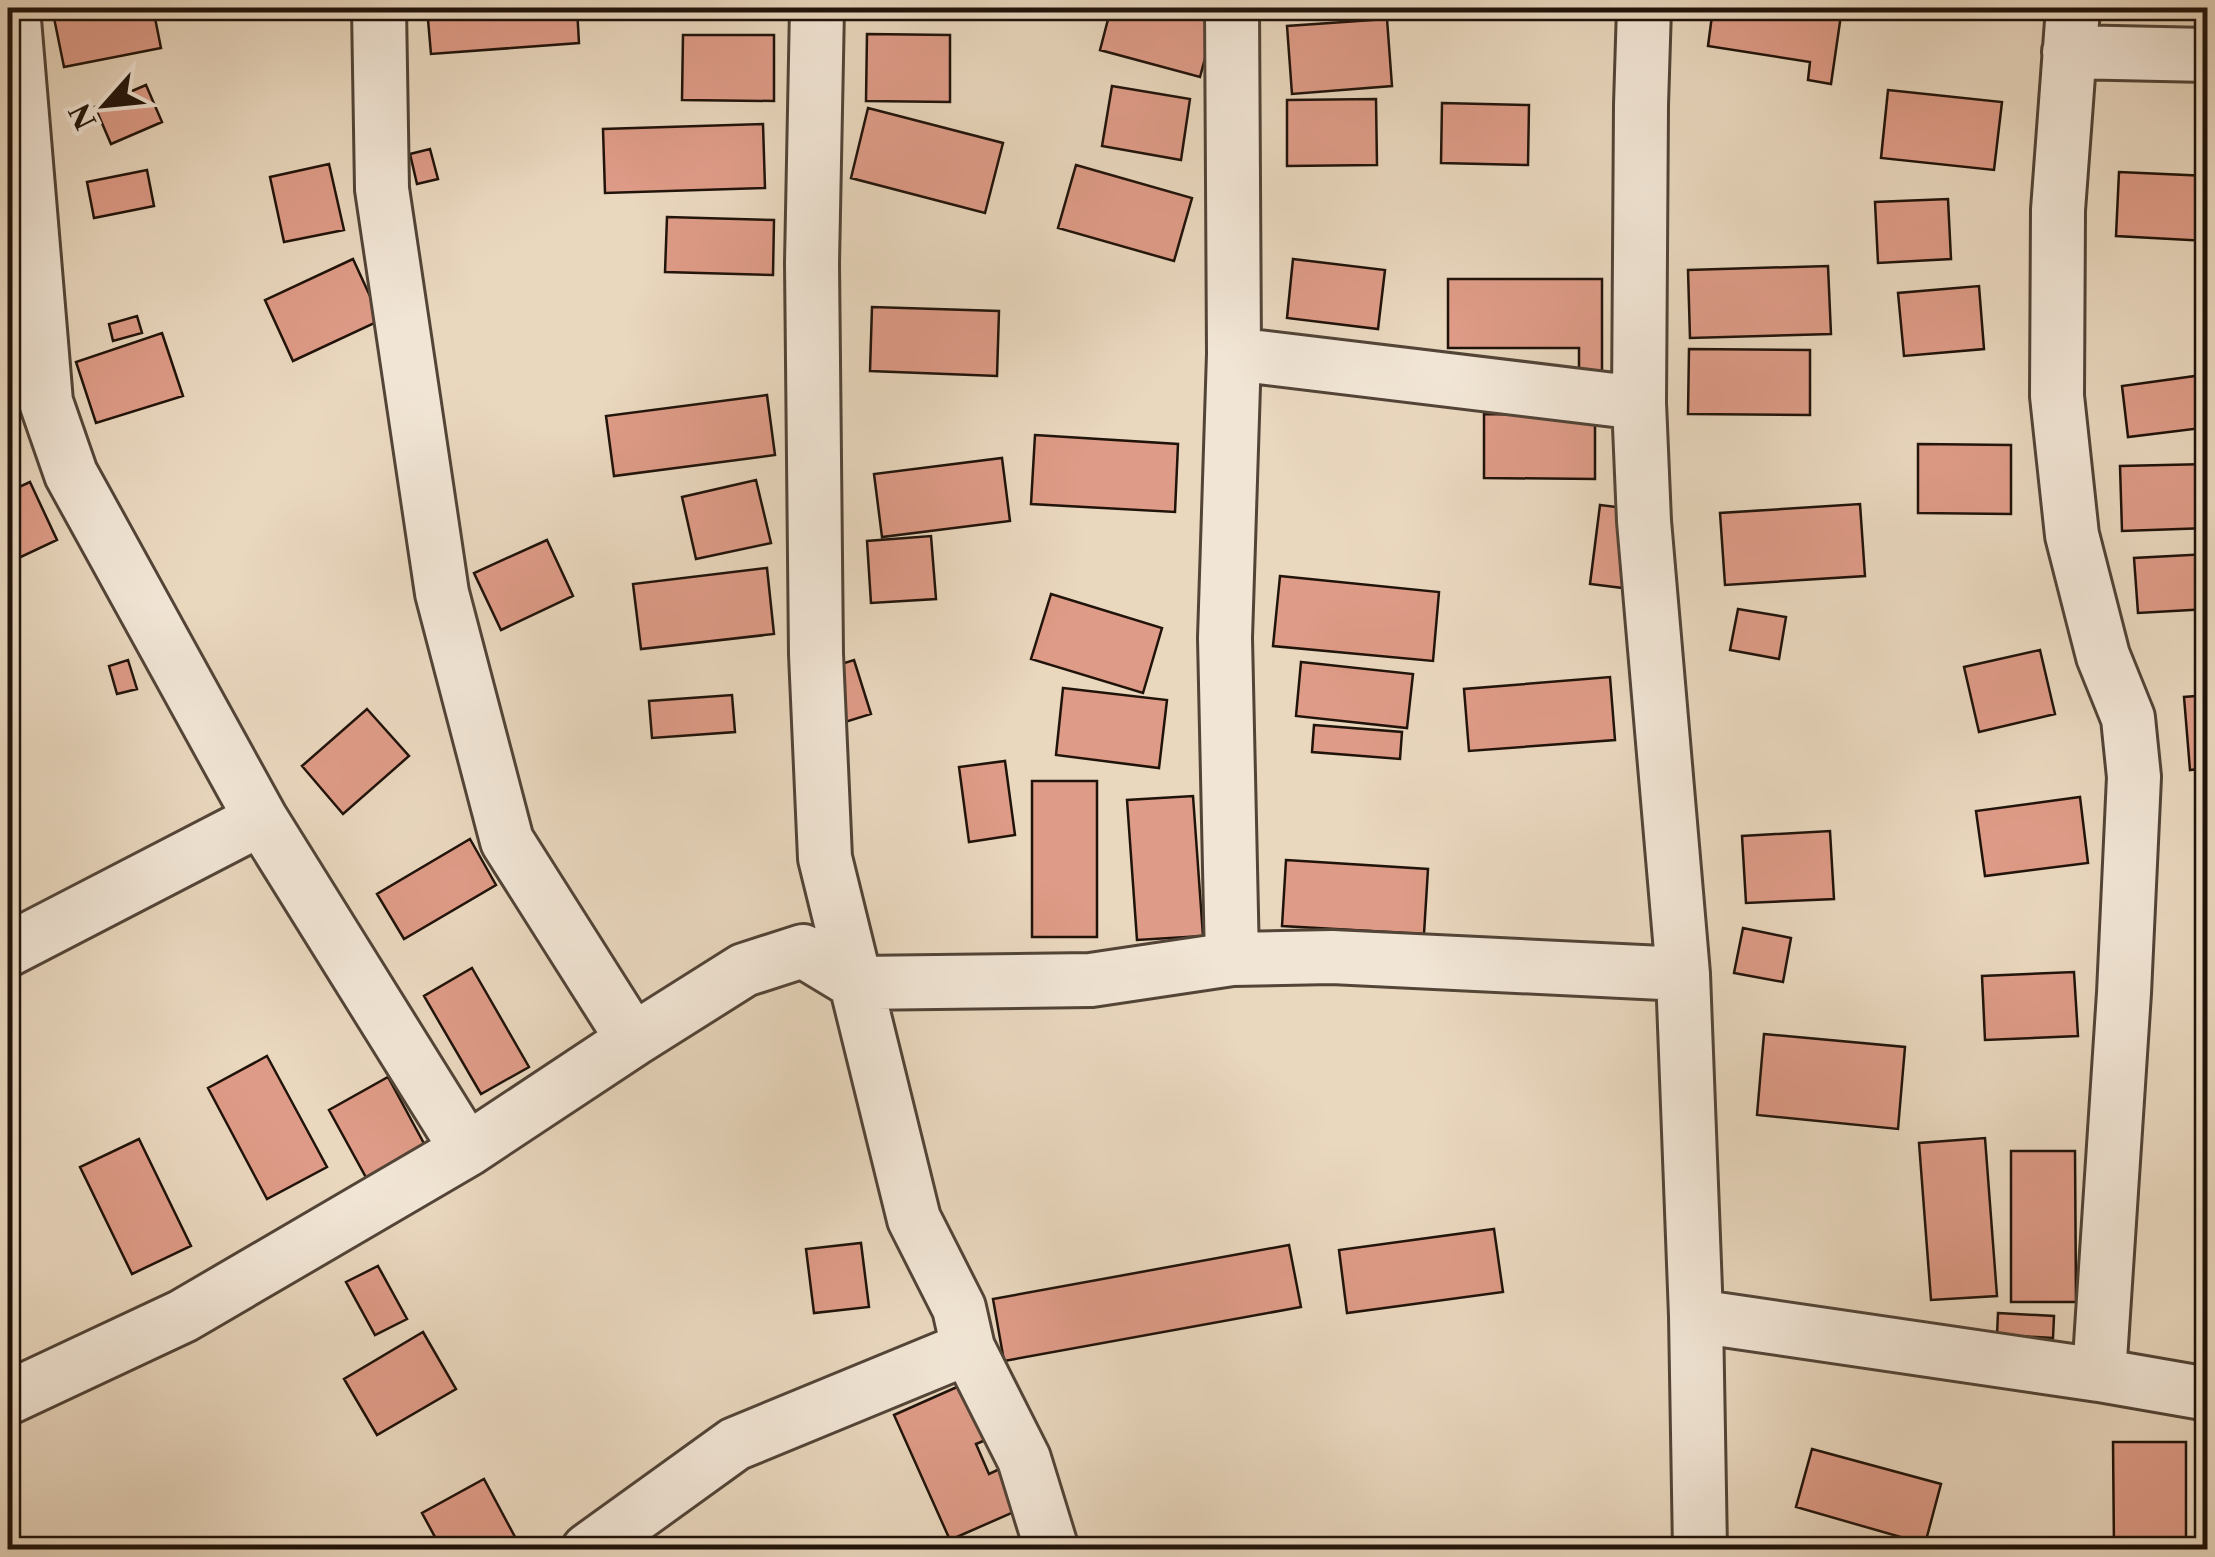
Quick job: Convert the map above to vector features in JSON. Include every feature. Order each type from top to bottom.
[{"type":"street","points":[[13,8],[14,126],[46,402],[71,474],[261,820],[467,1150]]},
{"type":"street","points":[[379,8],[382,189],[442,593],[507,840],[632,1040]]},
{"type":"street","points":[[817,8],[812,263],[816,654],[826,858],[914,1220],[959,1308],[968,1348],[1024,1460],[1052,1550]]},
{"type":"street","points":[[1232,8],[1234,354],[1225,638],[1232,958]]},
{"type":"street","points":[[1644,8],[1640,105],[1644,522],[1682,974],[1696,1316],[1700,1550]]},
{"type":"street","points":[[2099,1375],[2134,776],[2128,718],[2103,656],[2072,534],[2057,396],[2058,210],[2071,30],[2208,55]]},
{"type":"street","points":[[1234,354],[1640,403]]},
{"type":"street","points":[[8,950],[261,820]]},
{"type":"street","points":[[8,1398],[183,1316],[467,1150],[744,970],[803,951],[856,984],[1092,980],[1232,958],[1332,957],[1682,974]]},
{"type":"street","points":[[1696,1316],[2208,1394]]},
{"type":"street","points":[[588,1550],[735,1444],[968,1348]]},
{"type":"building","points":[[52,8],[153,8],[161,48],[64,67]]},
{"type":"building","points":[[427,8],[577,8],[579,43],[431,54]]},
{"type":"building","points":[[1111,8],[1180,8],[1216,17],[1200,77],[1100,50]]},
{"type":"building","points":[[1713,8],[1842,8],[1831,84],[1808,80],[1810,62],[1708,46]]},
{"type":"building","points":[[1387,19],[1392,86],[1292,94],[1287,26]]},
{"type":"building","points":[[867,34],[950,35],[950,102],[866,101]]},
{"type":"building","points":[[683,35],[774,35],[774,101],[682,100]]},
{"type":"building","points":[[146,85],[162,122],[111,144],[95,107]]},
{"type":"building","points":[[1112,86],[1190,99],[1181,160],[1102,146]]},
{"type":"building","points":[[1888,90],[2002,102],[1994,170],[1881,158]]},
{"type":"building","points":[[1376,99],[1377,165],[1287,166],[1287,100]]},
{"type":"building","points":[[1442,103],[1529,105],[1528,165],[1441,163]]},
{"type":"building","points":[[868,108],[1003,143],[985,213],[851,178]]},
{"type":"building","points":[[763,124],[765,188],[605,193],[603,129]]},
{"type":"building","points":[[430,149],[438,179],[417,184],[410,154]]},
{"type":"building","points":[[329,164],[344,230],[284,242],[270,177]]},
{"type":"building","points":[[1076,165],[1192,198],[1174,261],[1058,228]]},
{"type":"building","points":[[147,170],[154,206],[94,218],[87,182]]},
{"type":"building","points":[[2119,172],[2208,176],[2207,241],[2116,236]]},
{"type":"building","points":[[1948,199],[1951,259],[1878,263],[1875,202]]},
{"type":"building","points":[[667,217],[774,220],[773,275],[665,272]]},
{"type":"building","points":[[353,259],[381,320],[293,361],[265,300]]},
{"type":"building","points":[[1293,259],[1385,270],[1378,329],[1287,318]]},
{"type":"building","points":[[1828,266],[1831,334],[1690,338],[1688,270]]},
{"type":"building","points":[[1448,279],[1602,279],[1602,371],[1579,371],[1579,348],[1448,348]]},
{"type":"building","points":[[1979,286],[1984,349],[1904,356],[1898,293]]},
{"type":"building","points":[[872,307],[999,311],[997,376],[870,371]]},
{"type":"building","points":[[137,316],[142,333],[113,341],[109,324]]},
{"type":"building","points":[[162,333],[183,396],[96,423],[76,362]]},
{"type":"building","points":[[1689,349],[1810,350],[1810,415],[1688,414]]},
{"type":"building","points":[[2195,376],[2202,428],[2128,437],[2122,386]]},
{"type":"building","points":[[767,395],[775,455],[614,476],[606,416]]},
{"type":"building","points":[[1484,414],[1595,415],[1595,479],[1484,478]]},
{"type":"building","points":[[1035,435],[1178,444],[1175,512],[1031,504]]},
{"type":"building","points":[[1918,444],[2011,445],[2011,514],[1918,513]]},
{"type":"building","points":[[1002,458],[1010,521],[882,537],[874,474]]},
{"type":"building","points":[[2208,464],[2208,528],[2122,531],[2120,466]]},
{"type":"building","points":[[756,480],[771,543],[696,559],[682,497]]},
{"type":"building","points":[[30,482],[57,540],[8,563],[8,492]]},
{"type":"building","points":[[1860,504],[1865,576],[1725,585],[1720,513]]},
{"type":"building","points":[[1600,505],[1633,509],[1623,588],[1590,584]]},
{"type":"building","points":[[931,536],[936,599],[871,603],[867,541]]},
{"type":"building","points":[[547,540],[573,596],[501,630],[474,573]]},
{"type":"building","points":[[2208,554],[2208,609],[2138,613],[2134,558]]},
{"type":"building","points":[[767,568],[774,634],[641,649],[633,584]]},
{"type":"building","points":[[1280,576],[1439,592],[1433,661],[1273,646]]},
{"type":"building","points":[[1051,594],[1162,628],[1143,693],[1031,659]]},
{"type":"building","points":[[1738,609],[1786,617],[1779,659],[1730,650]]},
{"type":"building","points":[[2040,650],[2055,714],[1979,732],[1964,667]]},
{"type":"building","points":[[128,660],[137,689],[117,694],[109,666]]},
{"type":"building","points":[[854,660],[871,714],[842,723],[825,669]]},
{"type":"building","points":[[1301,662],[1413,674],[1407,728],[1296,716]]},
{"type":"building","points":[[1610,677],[1615,740],[1469,751],[1464,689]]},
{"type":"building","points":[[1063,688],[1167,700],[1159,768],[1056,755]]},
{"type":"building","points":[[732,695],[735,732],[652,738],[649,701]]},
{"type":"building","points":[[2208,695],[2208,768],[2190,770],[2184,697]]},
{"type":"building","points":[[367,709],[409,756],[343,814],[302,766]]},
{"type":"building","points":[[1314,725],[1402,732],[1400,759],[1312,752]]},
{"type":"building","points":[[1005,761],[1015,835],[969,842],[959,767]]},
{"type":"building","points":[[1032,781],[1097,781],[1097,937],[1032,937]]},
{"type":"building","points":[[1193,796],[1203,936],[1137,940],[1127,800]]},
{"type":"building","points":[[2080,797],[2088,863],[1985,876],[1976,811]]},
{"type":"building","points":[[1830,831],[1834,899],[1746,903],[1742,836]]},
{"type":"building","points":[[470,839],[496,885],[404,939],[377,894]]},
{"type":"building","points":[[1286,860],[1428,869],[1424,934],[1282,926]]},
{"type":"building","points":[[1743,928],[1791,938],[1783,982],[1734,973]]},
{"type":"building","points":[[472,968],[529,1067],[481,1094],[424,996]]},
{"type":"building","points":[[2074,972],[2078,1036],[1985,1040],[1982,976]]},
{"type":"building","points":[[1764,1034],[1905,1047],[1898,1129],[1757,1115]]},
{"type":"building","points":[[267,1056],[327,1167],[267,1199],[208,1088]]},
{"type":"building","points":[[388,1077],[427,1149],[368,1181],[329,1110]]},
{"type":"building","points":[[1985,1138],[1997,1296],[1931,1300],[1919,1143]]},
{"type":"building","points":[[139,1139],[191,1246],[132,1274],[80,1167]]},
{"type":"building","points":[[2011,1151],[2075,1151],[2076,1302],[2011,1302]]},
{"type":"building","points":[[1494,1229],[1503,1292],[1347,1313],[1339,1250]]},
{"type":"building","points":[[861,1243],[869,1307],[814,1313],[806,1249]]},
{"type":"building","points":[[1289,1245],[1301,1307],[1004,1361],[993,1299]]},
{"type":"building","points":[[378,1266],[407,1319],[375,1335],[346,1282]]},
{"type":"building","points":[[1998,1313],[2054,1316],[2053,1338],[1997,1335]]},
{"type":"building","points":[[423,1332],[456,1389],[377,1435],[344,1379]]},
{"type":"building","points":[[975,1379],[1000,1434],[976,1444],[989,1474],[1006,1466],[1025,1507],[950,1540],[894,1415]]},
{"type":"building","points":[[2113,1442],[2186,1442],[2186,1550],[2114,1550]]},
{"type":"building","points":[[1812,1449],[1941,1484],[1925,1544],[1796,1507]]},
{"type":"building","points":[[484,1479],[522,1550],[442,1550],[422,1513]]}]
